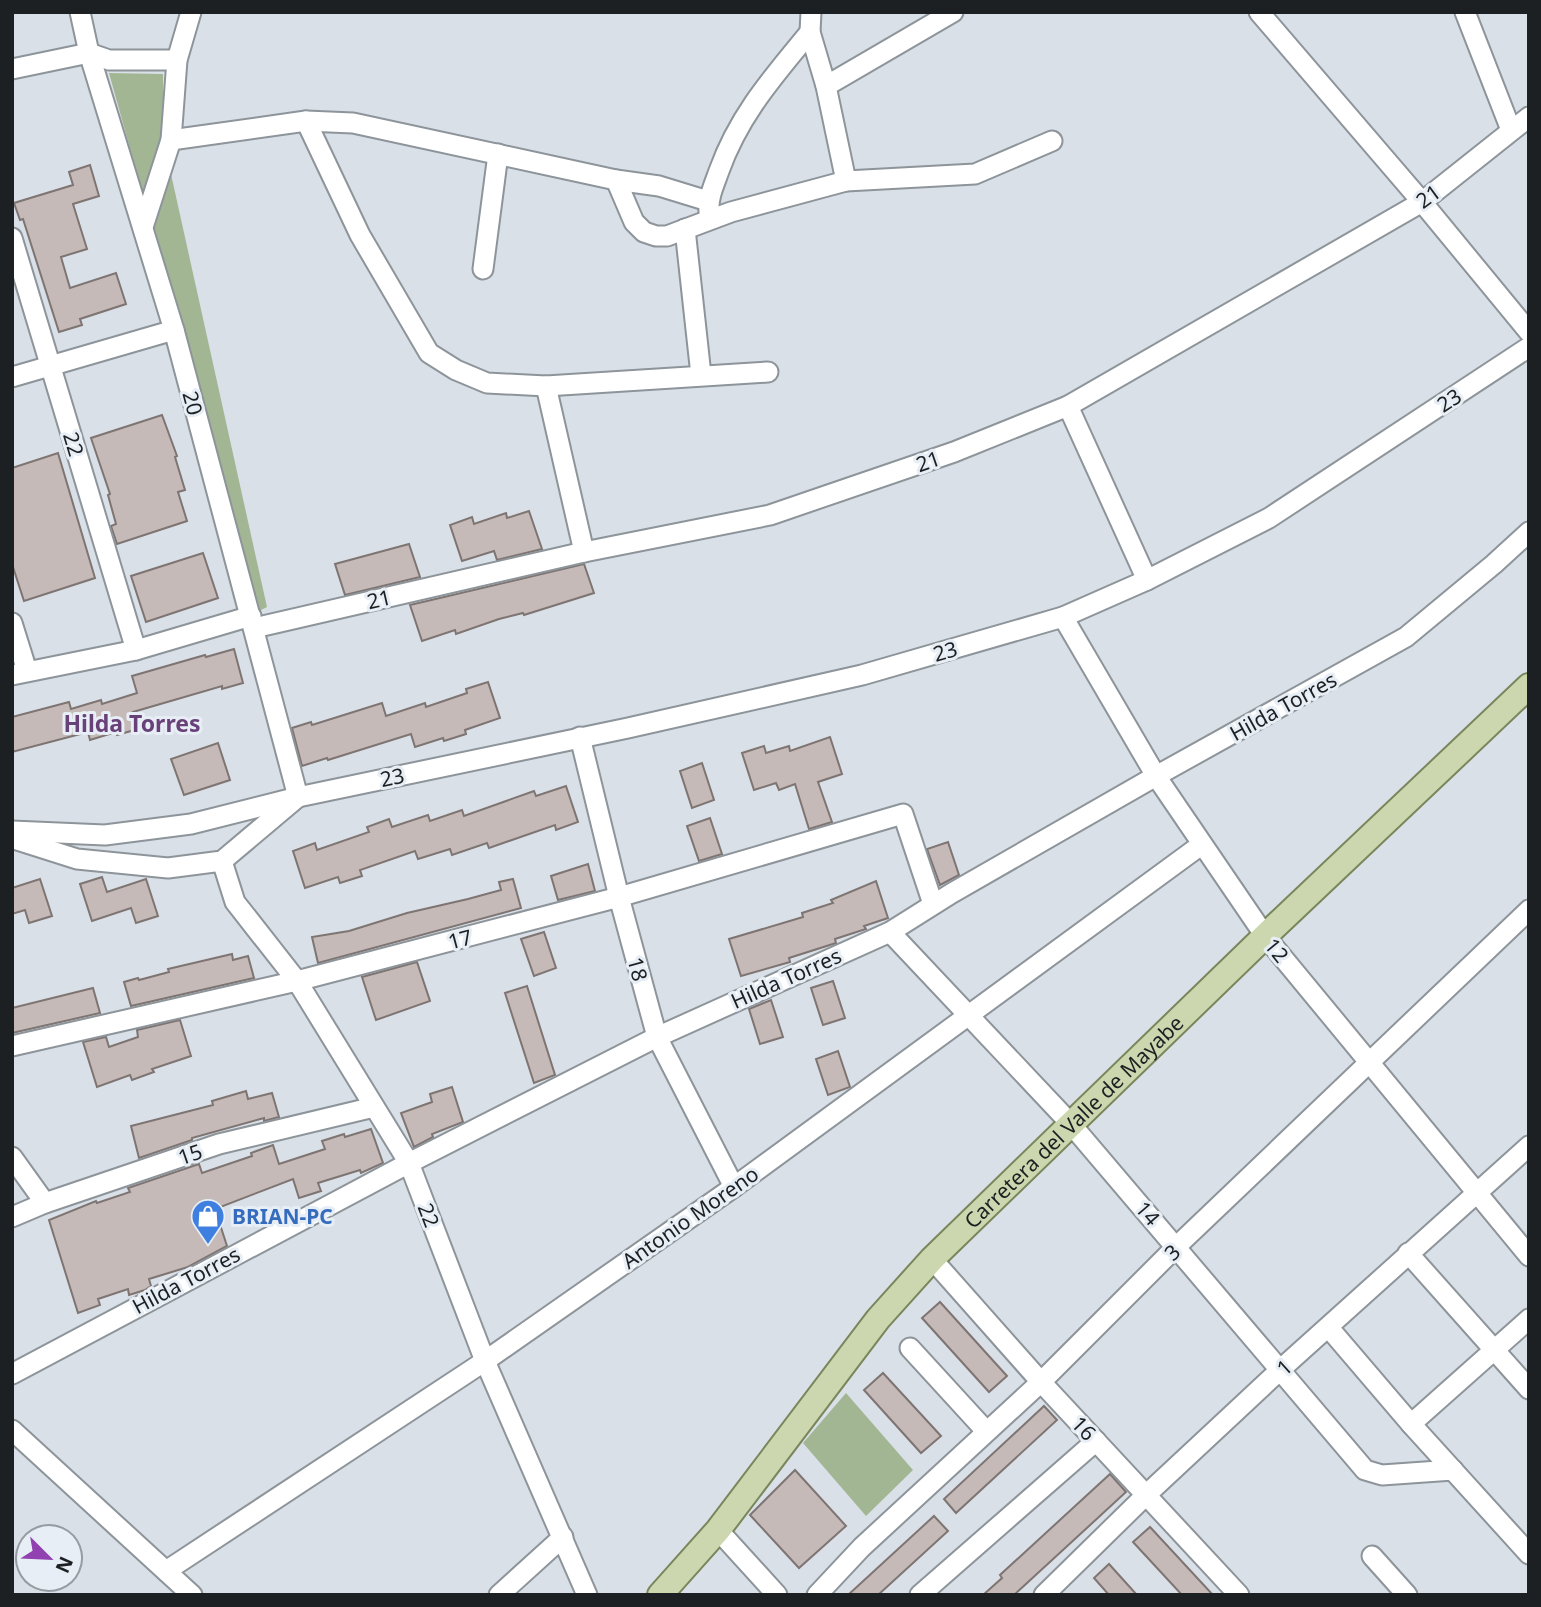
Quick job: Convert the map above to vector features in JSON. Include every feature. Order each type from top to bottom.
[{"type":"main road","name":"Carretera del Valle de Mayabe","points":[[660,1595],[718,1530],[878,1319],[932,1259],[1070,1123],[1529,686]]},
{"type":"street","name":"20","points":[[80,12],[89,53],[174,330],[298,797]]},
{"type":"street","points":[[143,227],[171,140],[177,60],[191,12]]},
{"type":"street","points":[[826,86],[953,12]]},
{"type":"street","points":[[1259,12],[1529,332]]},
{"type":"street","points":[[1465,12],[1511,130]]},
{"type":"street","points":[[810,22],[846,181]]},
{"type":"street","points":[[616,180],[634,222],[644,232],[656,236],[667,236],[685,229],[709,210],[728,146],[753,101],[810,22]]},
{"type":"street","points":[[12,69],[89,53],[109,60],[177,60]]},
{"type":"street","name":"21","points":[[20,673],[584,552],[770,515],[954,452],[1068,405],[1422,202],[1529,117]]},
{"type":"street","points":[[171,140],[306,121],[353,123],[659,187],[709,210],[731,212],[846,181],[975,174],[1052,141]]},
{"type":"street","points":[[306,121],[360,235],[429,353],[456,370],[487,383],[546,387],[768,372]]},
{"type":"street","points":[[483,269],[498,154]]},
{"type":"street","points":[[685,229],[701,375]]},
{"type":"street","name":"22","points":[[12,238],[136,650]]},
{"type":"street","points":[[12,377],[174,330]]},
{"type":"street","name":"23","points":[[12,831],[106,835],[179,826],[298,797],[862,675],[1063,617],[1147,580],[1269,518],[1529,347]]},
{"type":"street","points":[[546,387],[584,552]]},
{"type":"street","points":[[1068,405],[1147,580]]},
{"type":"street","name":"Hilda Torres","points":[[12,1374],[410,1163],[657,1037],[890,932],[933,904],[1156,776],[1406,637],[1494,565],[1529,532]]},
{"type":"street","name":"12","points":[[1063,617],[1156,776],[1265,936],[1529,1256]]},
{"type":"street","points":[[12,623],[20,673]]},
{"type":"street","name":"18","points":[[580,737],[657,1037],[734,1186]]},
{"type":"street","name":"23","points":[[222,861],[298,797]]},
{"type":"street","name":"17","points":[[12,1046],[297,981],[619,897],[903,814],[933,904]]},
{"type":"street","points":[[12,838],[77,859],[168,868],[222,861]]},
{"type":"street","name":"Antonio Moreno","points":[[166,1571],[485,1362],[734,1186],[1201,845]]},
{"type":"street","name":"22","points":[[222,861],[235,902],[297,981],[410,1163],[485,1362],[587,1595]]},
{"type":"street","name":"3","points":[[817,1595],[862,1548],[1041,1382],[1177,1247],[1529,910]]},
{"type":"street","name":"14","points":[[890,932],[1070,1123],[1365,1470],[1382,1475],[1453,1470]]},
{"type":"street","name":"15","points":[[12,1217],[45,1203],[219,1144],[374,1107]]},
{"type":"street","name":"1","points":[[1057,1590],[1146,1495],[1408,1253],[1529,1146]]},
{"type":"street","points":[[12,1157],[45,1203]]},
{"type":"street","points":[[1408,1253],[1529,1389]]},
{"type":"street","name":"16","points":[[932,1259],[1041,1382],[1239,1595]]},
{"type":"street","points":[[1411,1424],[1529,1319]]},
{"type":"street","points":[[1329,1328],[1411,1424],[1529,1553]]},
{"type":"street","points":[[910,1348],[986,1431]]},
{"type":"street","points":[[12,1430],[192,1595]]},
{"type":"street","points":[[920,1595],[1096,1441]]},
{"type":"street","points":[[718,1530],[777,1595]]},
{"type":"street","points":[[499,1595],[563,1537]]},
{"type":"street","points":[[1372,1556],[1407,1595]]},
{"type":"green space","points":[[109,73],[163,74],[163,138],[267,607],[259,611]]},
{"type":"green space","points":[[846,1393],[913,1470],[866,1516],[803,1443]]},
{"type":"building","points":[[90,165],[99,196],[73,204],[87,249],[61,257],[70,288],[116,273],[126,304],[80,319],[82,325],[59,332],[23,219],[20,220],[14,203],[73,185],[69,172]]},
{"type":"building","points":[[162,415],[177,456],[175,457],[185,490],[178,492],[187,521],[117,544],[111,526],[116,524],[108,495],[110,494],[91,438]]},
{"type":"building","points":[[58,453],[95,578],[24,601],[12,564],[12,468]]},
{"type":"building","points":[[529,511],[542,549],[497,560],[494,551],[462,561],[450,525],[472,517],[474,524],[506,513],[507,518]]},
{"type":"building","points":[[409,544],[420,577],[345,595],[335,564]]},
{"type":"building","points":[[203,553],[218,598],[146,622],[131,576]]},
{"type":"building","points":[[584,564],[594,593],[524,615],[523,613],[499,619],[456,634],[455,630],[422,641],[410,605]]},
{"type":"building","points":[[234,649],[243,683],[222,689],[222,686],[133,712],[138,729],[90,740],[88,732],[12,752],[12,717],[69,702],[71,709],[101,700],[102,704],[137,693],[132,676]]},
{"type":"building","points":[[488,682],[500,718],[465,730],[466,734],[415,747],[411,734],[302,766],[292,728],[311,722],[312,725],[382,703],[386,716],[425,703],[426,707],[467,693],[466,689]]},
{"type":"building","points":[[830,737],[842,774],[818,782],[832,822],[809,829],[795,784],[779,790],[776,783],[754,790],[742,753],[764,746],[766,753],[789,746],[790,751]]},
{"type":"building","points":[[218,743],[230,780],[184,795],[171,759]]},
{"type":"building","points":[[702,763],[714,800],[692,808],[680,771]]},
{"type":"building","points":[[566,786],[578,822],[556,830],[555,825],[489,848],[487,843],[452,855],[450,849],[418,859],[415,851],[360,870],[362,876],[340,883],[338,877],[305,888],[293,851],[315,843],[317,850],[369,832],[367,827],[389,819],[392,827],[428,815],[430,821],[462,810],[464,816],[534,791],[536,796]]},
{"type":"building","points":[[710,818],[722,854],[699,861],[687,826]]},
{"type":"building","points":[[948,842],[959,875],[940,885],[927,849]]},
{"type":"building","points":[[588,864],[595,891],[558,900],[551,876]]},
{"type":"building","points":[[102,877],[107,892],[146,879],[158,916],[136,923],[131,908],[92,921],[80,884]]},
{"type":"building","points":[[40,879],[52,916],[29,923],[25,910],[12,914],[12,888]]},
{"type":"building","points":[[513,879],[521,908],[318,963],[312,937],[349,931],[407,913],[501,890],[499,882]]},
{"type":"building","points":[[876,881],[888,918],[864,926],[866,929],[835,939],[836,943],[789,958],[790,962],[741,976],[729,939],[803,917],[802,913],[833,903],[831,900]]},
{"type":"building","points":[[544,932],[556,968],[534,976],[521,939]]},
{"type":"building","points":[[232,954],[233,960],[248,956],[254,978],[131,1006],[124,982]]},
{"type":"building","points":[[417,962],[430,1001],[376,1020],[362,977]]},
{"type":"building","points":[[833,981],[845,1018],[823,1025],[811,988]]},
{"type":"building","points":[[527,986],[555,1075],[534,1083],[505,993]]},
{"type":"building","points":[[93,988],[100,1013],[12,1033],[12,1008]]},
{"type":"building","points":[[771,1000],[783,1037],[760,1044],[749,1009]]},
{"type":"building","points":[[180,1020],[191,1056],[152,1069],[154,1072],[132,1080],[130,1075],[97,1087],[83,1042],[106,1037],[109,1047],[138,1037],[137,1030]]},
{"type":"building","points":[[838,1051],[850,1087],[828,1095],[816,1059]]},
{"type":"building","points":[[452,1087],[463,1122],[432,1134],[433,1137],[414,1147],[401,1113],[432,1102],[430,1094]]},
{"type":"building","points":[[246,1091],[248,1099],[272,1093],[279,1117],[264,1121],[264,1118],[192,1138],[139,1158],[131,1126],[213,1105],[212,1101]]},
{"type":"building","points":[[371,1129],[383,1163],[361,1173],[360,1170],[318,1183],[321,1191],[299,1198],[293,1179],[215,1209],[227,1246],[188,1267],[149,1279],[151,1286],[145,1290],[129,1295],[128,1289],[98,1299],[100,1305],[78,1313],[49,1220],[96,1201],[97,1203],[130,1192],[128,1188],[199,1164],[202,1173],[252,1156],[251,1153],[273,1145],[279,1164],[325,1149],[322,1141]]},
{"type":"building","points":[[940,1302],[1007,1376],[989,1392],[922,1318]]},
{"type":"building","points":[[883,1373],[941,1436],[921,1453],[864,1390]]},
{"type":"building","points":[[1044,1406],[1057,1420],[956,1513],[944,1499]]},
{"type":"building","points":[[795,1470],[846,1526],[799,1568],[750,1515]]},
{"type":"building","points":[[1110,1474],[1126,1492],[1014,1595],[983,1595],[1002,1578],[1000,1575]]},
{"type":"building","points":[[934,1516],[948,1531],[878,1595],[848,1595]]},
{"type":"building","points":[[1150,1527],[1213,1595],[1182,1595],[1133,1542]]},
{"type":"building","points":[[1109,1564],[1137,1595],[1109,1595],[1094,1578]]},
{"type":"place","name":"BRIAN-PC","points":[[208,1246]]},
{"type":"district","name":"Hilda Torres","points":[[132,723]]}]
